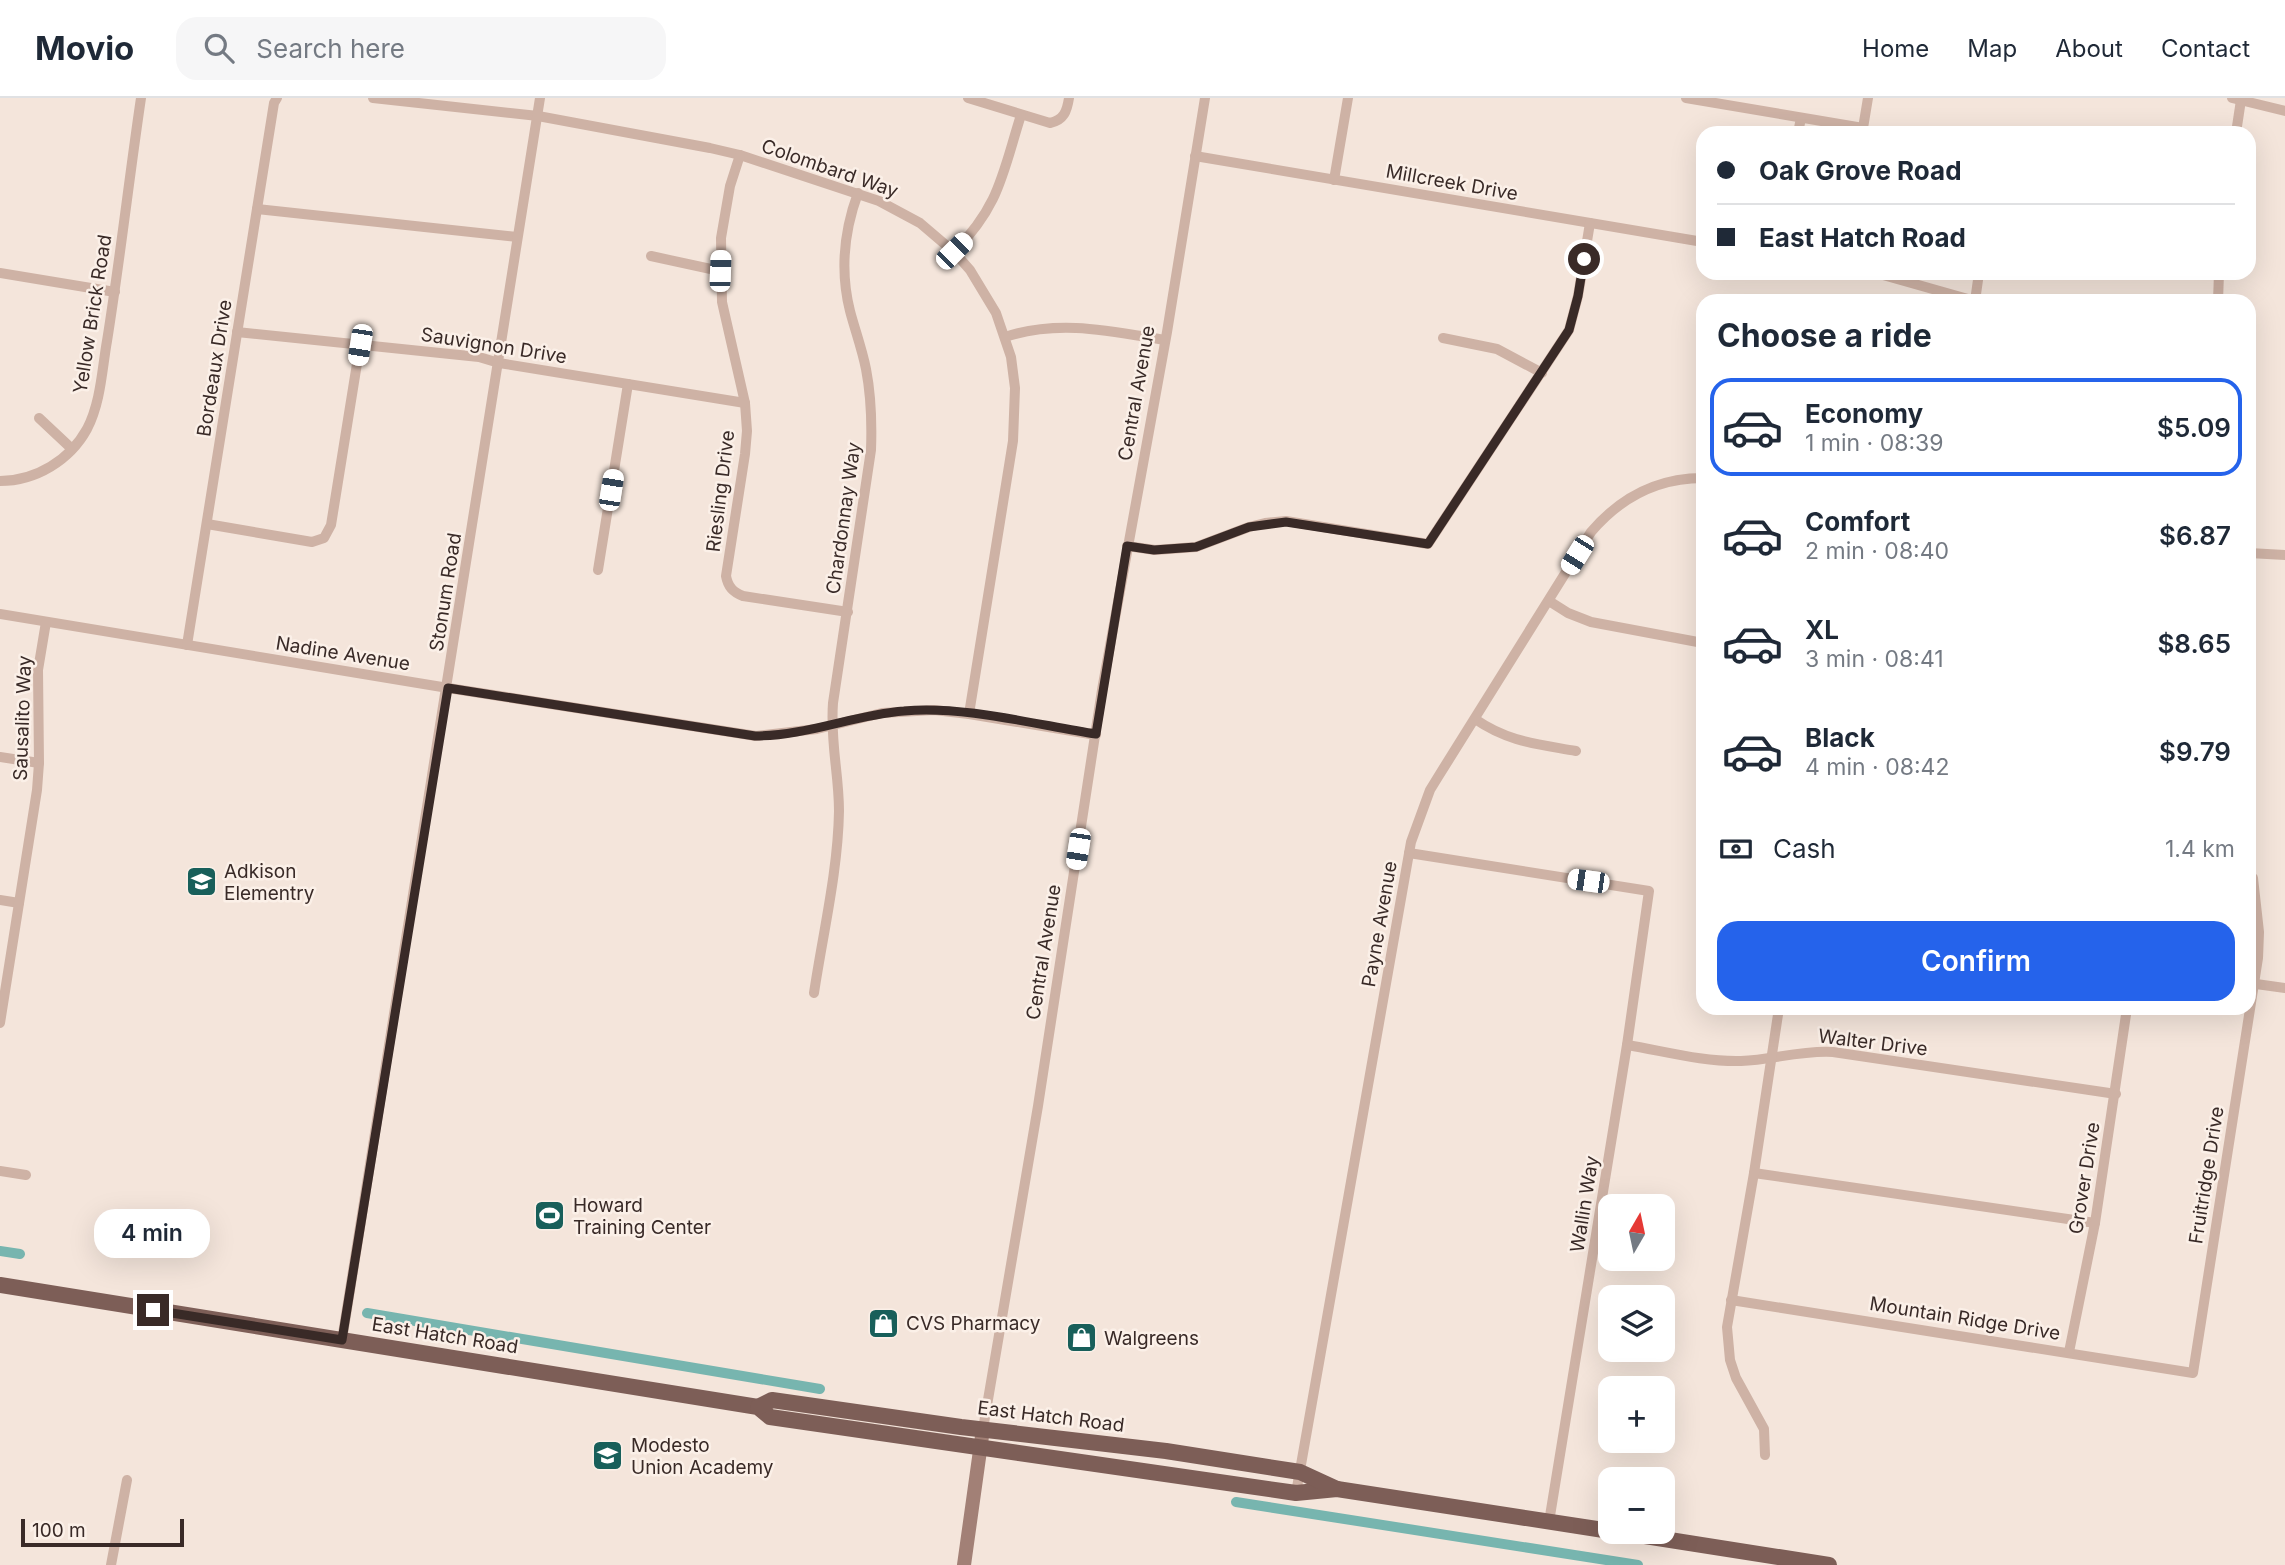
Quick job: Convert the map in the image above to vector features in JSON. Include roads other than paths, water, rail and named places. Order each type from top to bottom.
[{"type":"main road","name":"East Hatch Road","points":[[0,1285],[758,1407],[770,1417],[1296,1493],[1337,1489],[1598,1529]]},
{"type":"main road","name":"East Hatch Road","points":[[758,1407],[772,1400],[1166,1451],[1300,1472],[1337,1489]]},
{"type":"main road","name":"East Hatch Road","points":[[1675,1541],[1829,1565]]},
{"type":"street","name":"Yellow Brick Road","points":[[0,481],[21,479],[50,467],[72,449],[87,428],[97,402],[121,251],[123,214],[141,98]]},
{"type":"street","name":"Bordeaux Drive","points":[[187,645],[274,103],[277,98]]},
{"type":"street","name":"Colombard Way","points":[[373,98],[538,116],[740,155],[890,206],[920,223],[954,251],[985,293],[1005,337],[1016,388],[1016,415],[969,713]]},
{"type":"street","name":"Stonum Road","points":[[342,1340],[540,98]]},
{"type":"street","points":[[968,98],[1042,123],[1059,120],[1065,114],[1069,98]]},
{"type":"street","name":"Central Avenue","points":[[964,1565],[983,1429],[1038,1106],[1096,734],[1205,98]]},
{"type":"street","points":[[1334,180],[1348,98]]},
{"type":"street","points":[[1686,98],[1713,100],[1851,126]]},
{"type":"street","points":[[1863,126],[1868,98]]},
{"type":"street","points":[[2236,126],[2236,99],[2285,111]]},
{"type":"street","points":[[954,251],[980,223],[996,195],[1021,116]]},
{"type":"street","points":[[1799,126],[1801,118]]},
{"type":"street","name":"Riesling Drive","points":[[740,155],[724,212],[720,271],[726,329],[745,402],[745,454],[726,576],[736,593],[743,596],[848,612]]},
{"type":"street","name":"Millcreek Drive","points":[[1195,156],[1696,241]]},
{"type":"street","name":"Chardonnay Way","points":[[814,993],[838,834],[838,784],[831,724],[867,486],[872,432],[867,373],[850,311],[845,276],[846,233],[858,193]]},
{"type":"street","points":[[257,209],[517,237]]},
{"type":"street","points":[[1127,546],[1154,550],[1196,547],[1249,527],[1286,522],[1428,544],[1569,330],[1590,223]]},
{"type":"street","points":[[651,256],[720,271]]},
{"type":"street","points":[[0,273],[115,292]]},
{"type":"street","points":[[1901,280],[1950,294]]},
{"type":"street","points":[[1005,337],[1023,331],[1064,326],[1165,340]]},
{"type":"street","name":"Sauvignon Drive","points":[[237,332],[479,357],[499,363],[745,402]]},
{"type":"street","points":[[1443,338],[1497,349],[1542,373]]},
{"type":"street","points":[[206,524],[312,542],[324,538],[331,525],[360,345]]},
{"type":"street","points":[[598,570],[628,384]]},
{"type":"street","points":[[39,418],[72,449]]},
{"type":"street","name":"Payne Avenue","points":[[1296,1493],[1411,842],[1430,790],[1591,533],[1611,511],[1627,499],[1658,484],[1696,479]]},
{"type":"street","points":[[2256,553],[2285,555]]},
{"type":"street","points":[[1549,601],[1568,613],[1591,622],[1696,642]]},
{"type":"street","name":"Nadine Avenue","points":[[0,614],[755,736],[793,733],[882,713],[908,710],[969,713],[1096,734]]},
{"type":"street","name":"Sausalito Way","points":[[0,1023],[39,763],[38,670],[46,622]]},
{"type":"street","points":[[1475,719],[1511,739],[1577,751]]},
{"type":"street","points":[[0,757],[39,763]]},
{"type":"street","name":"Wallin Way","points":[[1409,853],[1649,891],[1627,1045],[1549,1522]]},
{"type":"street","points":[[0,900],[19,903]]},
{"type":"street","name":"Fruitridge Drive","points":[[2256,905],[2259,932],[2256,951]]},
{"type":"street","points":[[2256,984],[2285,988]]},
{"type":"street","points":[[1765,1455],[1764,1429],[1736,1378],[1730,1360],[1727,1327],[1778,1015]]},
{"type":"street","name":"Grover Drive","points":[[2069,1352],[2095,1223],[2126,1015]]},
{"type":"street","name":"Fruitridge Drive","points":[[2193,1373],[2246,1015]]},
{"type":"street","name":"Walter Drive","points":[[1627,1045],[1724,1060],[1833,1052],[2116,1094]]},
{"type":"street","points":[[0,1171],[26,1175]]},
{"type":"street","points":[[1754,1173],[2095,1223]]},
{"type":"street","name":"Mountain Ridge Drive","points":[[1731,1300],[2193,1373]]},
{"type":"street","points":[[111,1565],[127,1480]]},
{"type":"waterway","points":[[0,1251],[20,1254]]},
{"type":"waterway","points":[[367,1313],[820,1389]]},
{"type":"waterway","points":[[1236,1502],[1638,1565]]},
{"type":"place","name":"Adkison Elementry","points":[[201,882]]},
{"type":"place","name":"Howard Training Center","points":[[550,1216]]},
{"type":"place","name":"CVS Pharmacy","points":[[883,1323]]},
{"type":"place","name":"Walgreens","points":[[1081,1338]]},
{"type":"place","name":"Modesto Union Academy","points":[[608,1456]]}]
